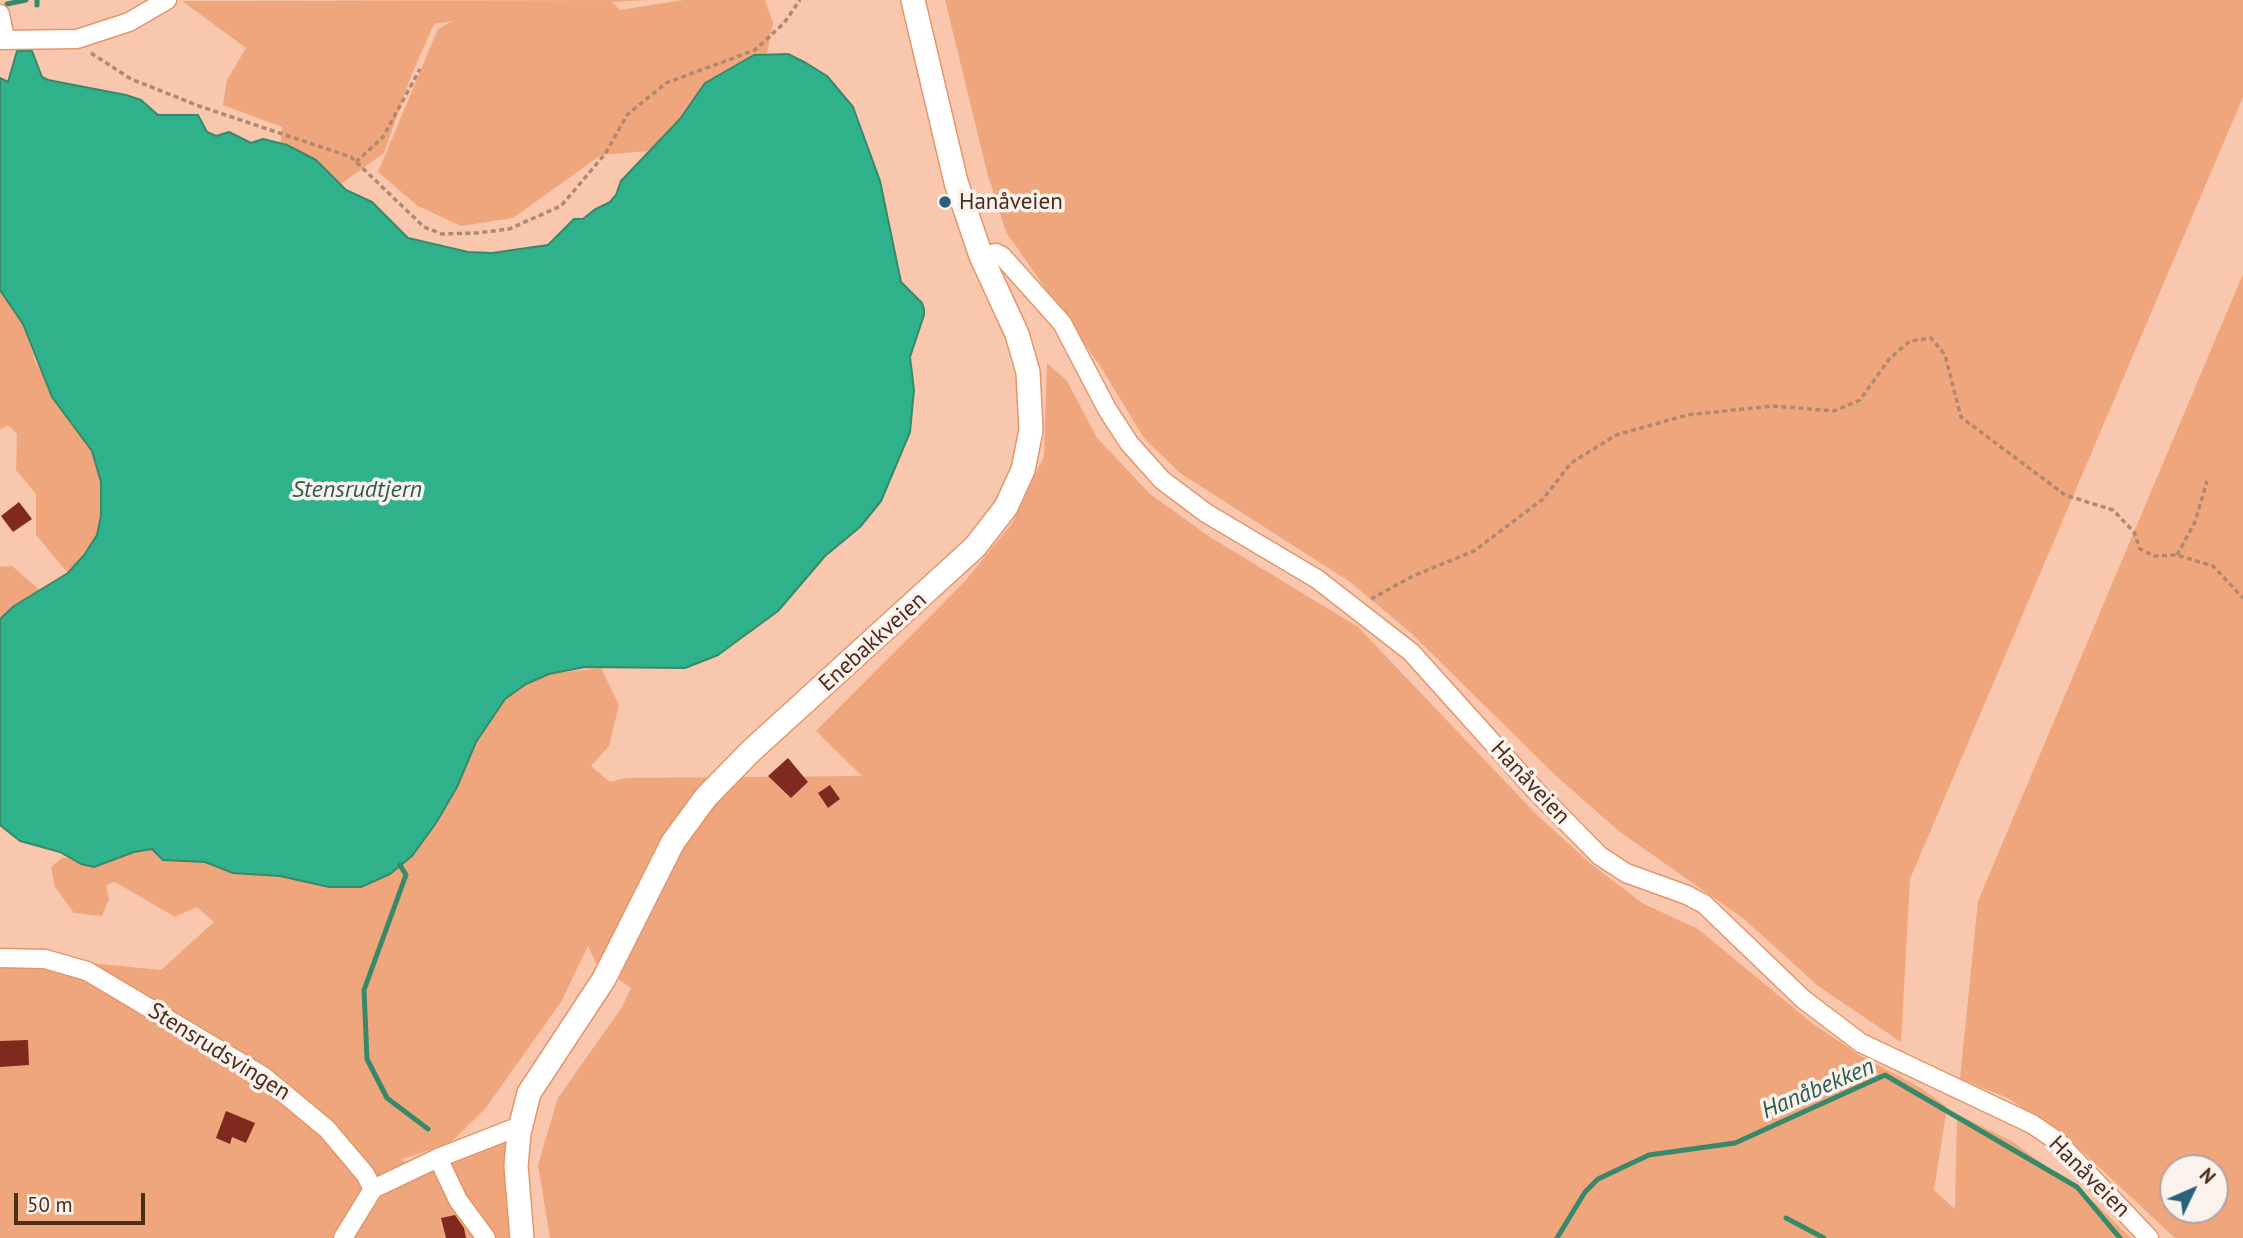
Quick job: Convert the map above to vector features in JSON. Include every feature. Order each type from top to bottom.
[{"type":"main road","name":"Enebakkveien","points":[[522,1238],[516,1166],[520,1126],[536,1079],[604,979],[659,866],[694,811],[751,751],[960,563],[1006,507],[1028,452],[1031,391],[1017,334],[981,256],[947,149],[913,0]]},
{"type":"street","points":[[0,14],[2,39],[77,39],[129,22],[167,0]]},
{"type":"street","name":"Hanåveien","points":[[981,256],[996,253],[1002,256],[1062,323],[1107,409],[1129,443],[1162,480],[1206,513],[1317,579],[1357,607],[1411,652],[1535,790],[1600,856],[1626,873],[1688,895],[1704,904],[1803,999],[1861,1043],[2032,1124],[2057,1141],[2149,1238]]},
{"type":"street","name":"Stensrudsvingen","points":[[0,958],[45,959],[87,971],[263,1076],[327,1129],[365,1174],[373,1189]]},
{"type":"street","points":[[343,1238],[373,1189],[438,1158],[520,1126]]},
{"type":"street","points":[[438,1158],[458,1200],[486,1238]]},
{"type":"path","points":[[77,39],[92,54],[131,79],[199,106],[351,157],[424,227],[453,235],[509,229],[561,206],[605,154],[627,115],[666,83],[755,50],[784,23],[800,0]]},
{"type":"path","points":[[356,162],[383,137],[420,69]]},
{"type":"path","points":[[1357,607],[1413,576],[1474,551],[1543,499],[1571,463],[1616,435],[1687,415],[1772,406],[1833,411],[1860,400],[1890,358],[1910,341],[1931,338],[1945,355],[1961,416],[2065,495],[2113,510],[2134,532],[2140,549],[2154,556],[2177,555],[2213,566],[2243,598]]},
{"type":"path","points":[[2177,555],[2195,522],[2207,481]]},
{"type":"shaded area","points":[[649,0],[612,2],[620,10],[684,0],[765,0],[773,23],[767,53],[754,55],[705,83],[680,119],[648,151],[601,155],[513,218],[461,226],[418,206],[378,172],[438,29],[453,21],[434,24],[411,76],[384,153],[334,189],[280,151],[282,127],[223,105],[227,80],[246,48],[182,1]]},
{"type":"shaded area","points":[[945,0],[2243,0],[2243,97],[1910,879],[1901,1042],[1818,986],[1744,919],[1620,832],[1556,776],[1411,633],[1350,582],[1180,473],[1144,438],[1102,369],[1006,232],[987,172]]},
{"type":"shaded area","points":[[2243,274],[2243,1238],[2175,1238],[2160,1224],[2229,1224],[2229,1154],[2159,1154],[2159,1223],[2072,1142],[2008,1098],[1960,1079],[1978,901]]},
{"type":"shaded area","points":[[0,290],[23,324],[36,363],[92,451],[101,482],[101,516],[97,535],[68,573],[36,535],[36,494],[16,470],[17,434],[8,425],[0,430]]},
{"type":"shaded area","points":[[1047,363],[1067,381],[1097,438],[1150,494],[1210,537],[1358,627],[1537,815],[1590,863],[1642,903],[1698,929],[1812,1023],[1859,1055],[1921,1088],[1947,1107],[1934,1190],[1955,1209],[1957,1114],[2013,1142],[2096,1204],[2131,1238],[550,1238],[538,1165],[558,1098],[622,1007],[631,988],[596,963],[588,946],[561,1002],[485,1109],[450,1143],[400,1160],[419,1165],[444,1165],[469,1155],[514,1118],[505,1178],[521,1238],[0,1238],[0,954],[161,970],[214,922],[197,907],[175,917],[115,882],[106,885],[109,899],[102,916],[74,913],[55,887],[51,867],[62,858],[74,858],[81,864],[152,849],[175,861],[205,862],[233,873],[280,876],[390,874],[412,856],[436,823],[457,787],[476,742],[505,699],[526,684],[549,674],[601,668],[619,705],[609,746],[591,766],[610,782],[626,778],[862,776],[816,731],[966,580],[1013,522],[1044,456]]},
{"type":"shaded area","points":[[12,566],[41,591],[14,606],[0,619],[0,567]]},
{"type":"water","name":"Stensrudtjern","points":[[17,51],[32,51],[42,77],[48,80],[126,95],[141,100],[158,115],[198,115],[207,132],[216,136],[229,132],[251,143],[263,139],[287,145],[316,160],[346,190],[372,202],[408,238],[468,252],[492,253],[548,245],[574,219],[583,219],[610,202],[621,181],[680,119],[705,83],[754,55],[788,54],[806,63],[827,76],[853,107],[880,181],[901,282],[922,303],[924,309],[910,357],[914,390],[910,432],[881,501],[860,527],[825,556],[778,611],[718,655],[685,668],[585,667],[549,674],[526,684],[505,699],[476,742],[457,787],[436,823],[412,856],[390,874],[361,887],[329,887],[280,876],[233,873],[205,862],[163,860],[152,849],[134,852],[94,867],[81,864],[60,852],[20,841],[0,825],[0,619],[14,606],[68,573],[84,555],[97,535],[101,516],[101,482],[92,451],[52,397],[23,324],[0,290],[0,78],[8,82]]},
{"type":"building","points":[[19,502],[32,519],[13,532],[1,516]]},
{"type":"building","points":[[788,758],[808,782],[791,798],[768,776]]},
{"type":"building","points":[[830,785],[840,799],[828,808],[818,793]]},
{"type":"building","points":[[28,1040],[29,1065],[0,1067],[0,1041]]},
{"type":"building","points":[[226,1111],[255,1123],[246,1143],[232,1137],[230,1144],[216,1138]]},
{"type":"building","points":[[455,1215],[464,1228],[466,1238],[446,1238],[441,1218]]},
{"type":"waterway","points":[[7,4],[26,0]]},
{"type":"waterway","points":[[37,0],[37,5]]},
{"type":"waterway","points":[[400,865],[406,875],[364,990],[367,1059],[387,1098],[428,1129]]},
{"type":"waterway","name":"Hanåbekken","points":[[1557,1238],[1585,1192],[1598,1179],[1649,1155],[1735,1143],[1885,1075],[2077,1187],[2120,1238]]},
{"type":"waterway","points":[[1786,1218],[1824,1238]]},
{"type":"place","name":"Hanåveien","points":[[945,202]]}]
